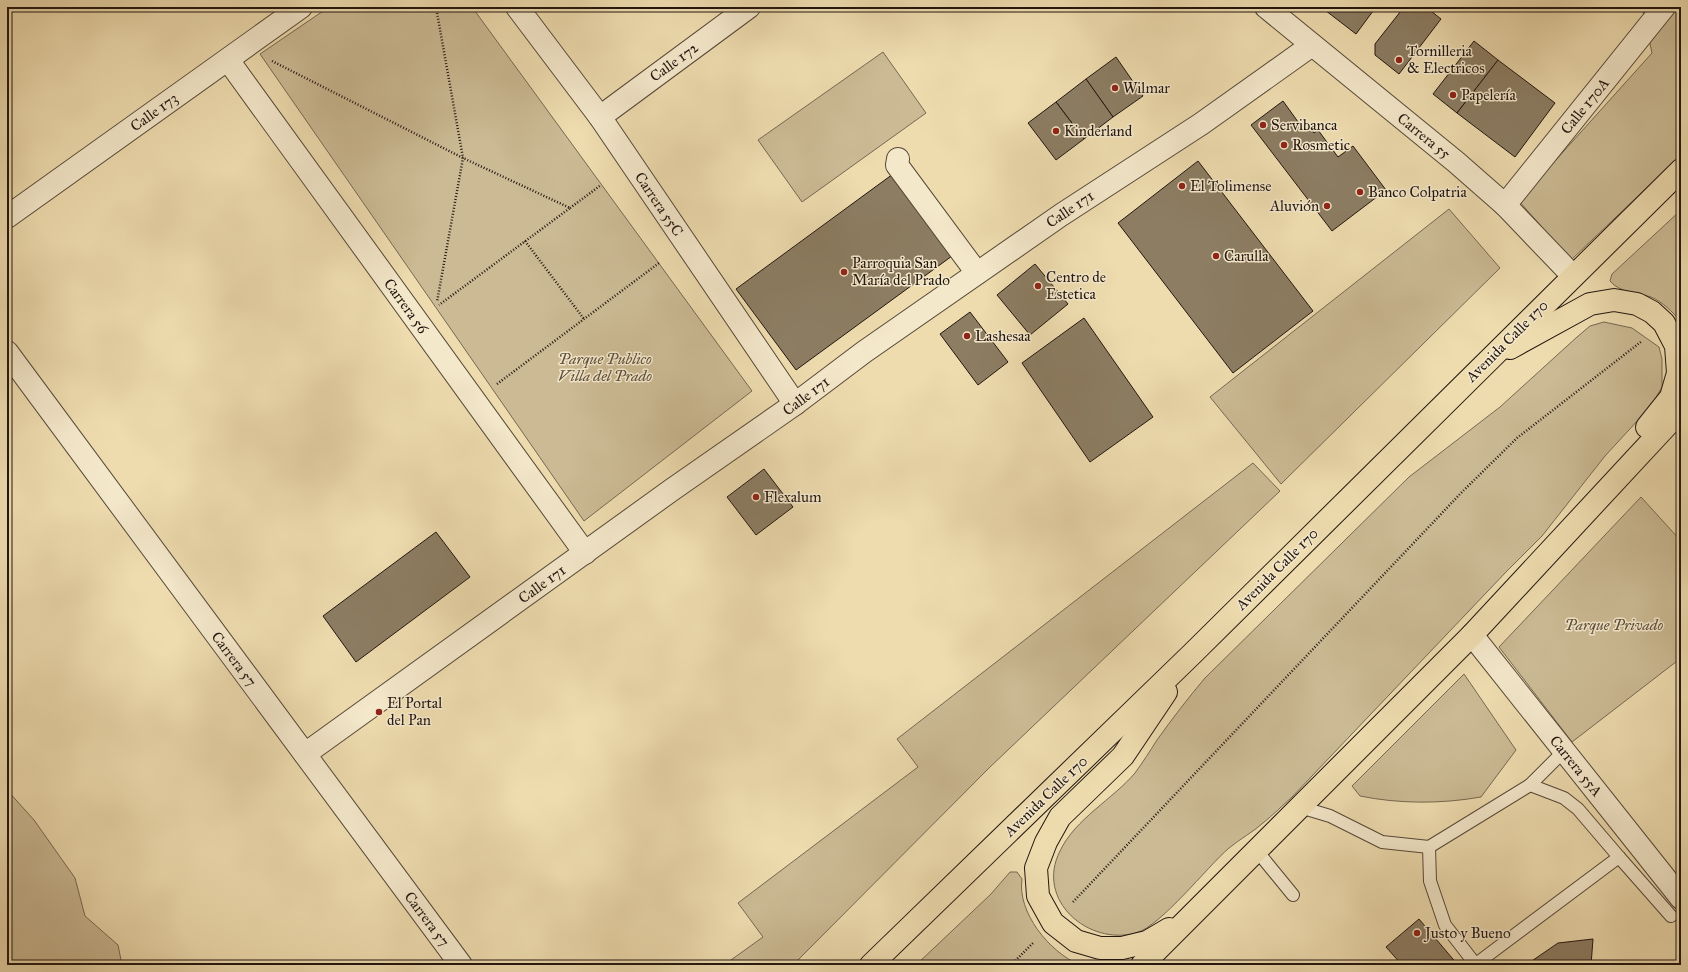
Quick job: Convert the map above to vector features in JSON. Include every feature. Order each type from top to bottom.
[{"type":"main road","name":"Avenida Calle 170","points":[[871,965],[1192,654],[1681,170]]},
{"type":"main road","points":[[1488,360],[1590,304],[1614,300],[1637,304],[1652,312],[1664,323],[1676,346],[1678,373],[1671,396],[1561,538]]},
{"type":"main road","points":[[1142,965],[1472,635],[1681,410]]},
{"type":"main road","points":[[1190,918],[1147,942],[1122,948],[1100,948],[1076,941],[1053,923],[1038,896],[1036,868],[1046,842],[1060,817],[1123,756],[1192,654]]},
{"type":"street","name":"Calle 173","points":[[7,217],[301,7]]},
{"type":"street","name":"Carrera 55C","points":[[517,7],[600,117],[795,404]]},
{"type":"street","name":"Calle 172","points":[[600,117],[749,7]]},
{"type":"street","name":"Carrera 55","points":[[1266,7],[1456,162],[1505,205],[1573,276]]},
{"type":"street","name":"Calle 170A","points":[[1505,205],[1664,7]]},
{"type":"street","name":"Calle 171","points":[[305,754],[977,272],[1060,215],[1201,124],[1312,45]]},
{"type":"street","name":"Carrera 56","points":[[228,60],[585,553]]},
{"type":"street","points":[[898,159],[897,165],[977,272]]},
{"type":"street","name":"Carrera 57","points":[[7,352],[461,965]]},
{"type":"street","name":"Carrera 55A","points":[[1472,635],[1564,751],[1676,907]]},
{"type":"lane","points":[[1300,808],[1330,816],[1382,842],[1429,847],[1530,785],[1564,751]]},
{"type":"lane","points":[[1530,785],[1564,798],[1578,809],[1619,857],[1676,907]]},
{"type":"lane","points":[[1429,847],[1430,881],[1445,925],[1476,964],[1619,857]]},
{"type":"lane","points":[[1257,851],[1293,895]]},
{"type":"path","points":[[436,7],[463,158],[436,307],[601,184]]},
{"type":"path","points":[[267,58],[463,158],[570,208]]},
{"type":"path","points":[[524,241],[584,319]]},
{"type":"path","points":[[492,388],[659,264]]},
{"type":"path","points":[[1011,965],[1053,923],[1461,493],[1517,438],[1622,358],[1664,323]]},
{"type":"green space","name":"Parque Publico Villa del Prado","points":[[329,7],[472,7],[752,391],[584,521],[260,54]]},
{"type":"green space","points":[[1642,7],[1681,7],[1681,155],[1571,260],[1519,201],[1652,53]]},
{"type":"green space","points":[[883,52],[926,113],[802,202],[758,140]]},
{"type":"green space","points":[[1449,209],[1500,268],[1281,484],[1210,397]]},
{"type":"green space","points":[[1681,210],[1681,321],[1655,299],[1619,288],[1610,281],[1612,274]]},
{"type":"green space","points":[[1604,322],[1632,328],[1659,347],[1662,359],[1662,387],[1651,406],[1605,456],[1542,536],[1292,797],[1259,826],[1229,848],[1171,908],[1158,919],[1136,933],[1118,935],[1100,933],[1084,926],[1071,915],[1060,902],[1055,886],[1054,869],[1060,851],[1075,829],[1135,773],[1168,724],[1205,678],[1409,477],[1500,407],[1590,326]]},
{"type":"green space","points":[[1253,463],[1280,491],[989,768],[793,965],[724,965],[763,937],[738,903],[918,767],[897,739]]},
{"type":"green space","name":"Parque Privado","points":[[1641,497],[1681,541],[1681,658],[1572,742],[1499,647]]},
{"type":"green space","points":[[1464,674],[1516,750],[1481,797],[1436,802],[1405,802],[1360,796],[1352,786]]},
{"type":"green space","points":[[7,790],[34,820],[75,878],[85,916],[118,945],[122,965],[7,965]]},
{"type":"green space","points":[[1010,872],[1017,872],[1022,879],[1022,892],[1025,905],[1038,930],[1057,951],[1080,965],[916,965],[991,894]]},
{"type":"building","points":[[1321,7],[1376,7],[1356,34]]},
{"type":"building","points":[[1404,7],[1426,7],[1441,19],[1399,74],[1375,55],[1375,44]]},
{"type":"building","points":[[1474,41],[1498,60],[1457,113],[1433,94]]},
{"type":"building","name":"Wilmar","points":[[1116,57],[1143,96],[1113,117],[1086,79]]},
{"type":"building","points":[[1498,60],[1555,103],[1515,157],[1457,113]]},
{"type":"building","points":[[1086,79],[1113,117],[1084,139],[1056,102]]},
{"type":"building","points":[[1283,101],[1301,126],[1306,123],[1314,133],[1318,130],[1338,157],[1353,146],[1386,190],[1332,231],[1251,125]]},
{"type":"building","name":"Kinderland","points":[[1056,102],[1084,139],[1056,160],[1028,123]]},
{"type":"building","points":[[1198,161],[1313,311],[1233,373],[1118,223]]},
{"type":"building","name":"Parroquia San María del Prado","points":[[893,174],[952,256],[796,370],[736,289]]},
{"type":"building","points":[[1035,264],[1068,304],[1030,335],[997,295]]},
{"type":"building","points":[[970,312],[1008,362],[978,385],[940,334]]},
{"type":"building","points":[[1084,318],[1153,417],[1090,462],[1022,363]]},
{"type":"building","points":[[764,469],[793,507],[756,535],[727,497]]},
{"type":"building","points":[[436,532],[470,577],[356,662],[323,616]]},
{"type":"building","name":"Justo y Bueno","points":[[1419,919],[1458,965],[1402,965],[1386,947]]},
{"type":"building","points":[[1593,939],[1591,965],[1526,965],[1558,943]]},
{"type":"place","name":"Tornilleria & Electricos","points":[[1399,60]]},
{"type":"place","name":"Wilmar","points":[[1115,88]]},
{"type":"place","name":"Papelería","points":[[1453,95]]},
{"type":"place","name":"Servibanca","points":[[1263,125]]},
{"type":"place","name":"Kinderland","points":[[1056,131]]},
{"type":"place","name":"Rosmetic","points":[[1284,145]]},
{"type":"place","name":"El Tolimense","points":[[1182,186]]},
{"type":"place","name":"Banco Colpatria","points":[[1360,192]]},
{"type":"place","name":"Aluvión","points":[[1327,206]]},
{"type":"place","name":"Carulla","points":[[1216,256]]},
{"type":"place","name":"Parroquia San María del Prado","points":[[844,272]]},
{"type":"place","name":"Centro de Estetica","points":[[1038,286]]},
{"type":"place","name":"Lashesaa","points":[[967,336]]},
{"type":"place","name":"Flexalum","points":[[756,497]]},
{"type":"place","name":"El Portal del Pan","points":[[379,712]]},
{"type":"place","name":"Justo y Bueno","points":[[1417,933]]}]
